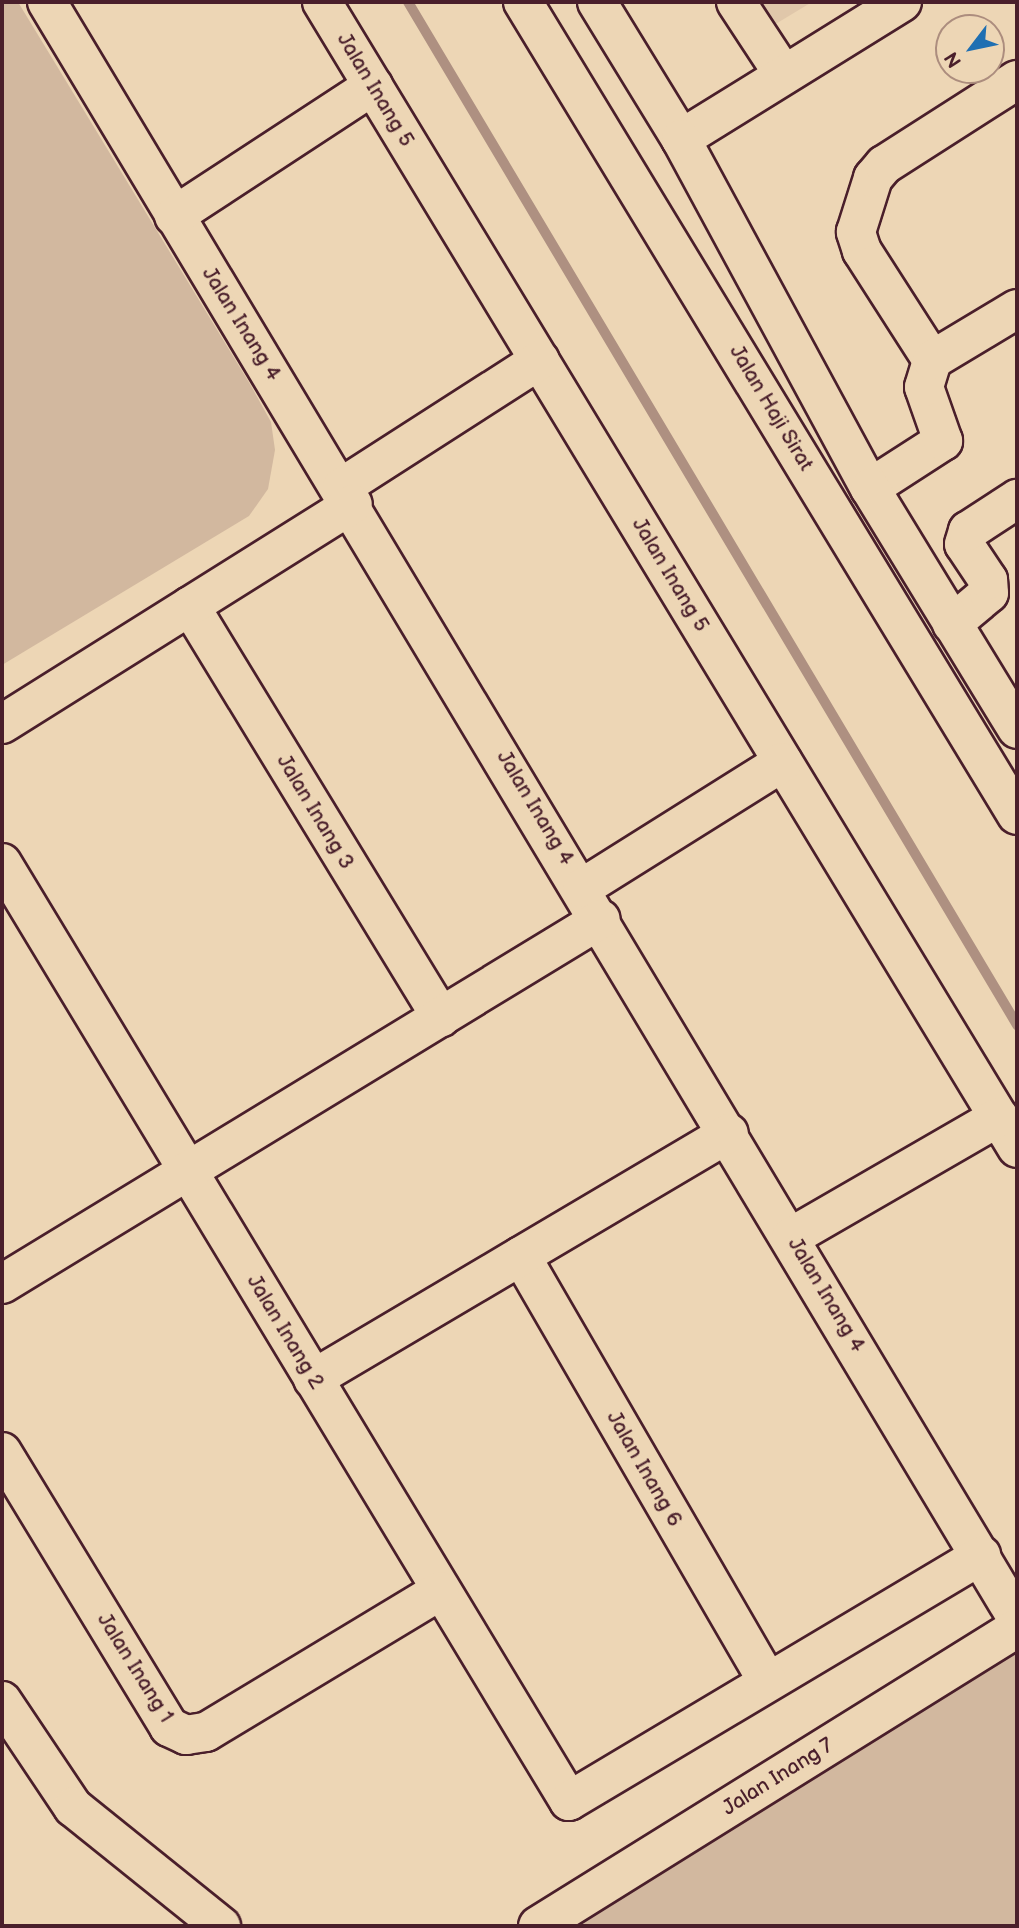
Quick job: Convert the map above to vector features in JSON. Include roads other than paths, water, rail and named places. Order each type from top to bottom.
[{"type":"street","name":"Jalan Inang 4","points":[[47,2],[174,216],[348,496],[1017,1618]]},
{"type":"street","name":"Jalan Inang 5","points":[[322,2],[1008,1132]]},
{"type":"street","points":[[503,2],[608,170],[699,290]]},
{"type":"street","name":"Jalan Haji Sirat","points":[[523,2],[1017,816]]},
{"type":"street","points":[[597,2],[681,139],[870,488],[1017,729]]},
{"type":"street","points":[[736,2],[784,75]]},
{"type":"street","points":[[681,139],[784,75],[888,5]]},
{"type":"street","points":[[932,359],[862,251],[856,232],[873,178],[884,165],[1017,80]]},
{"type":"street","points":[[174,216],[373,86]]},
{"type":"street","points":[[870,488],[943,441],[924,387],[932,359],[1017,309]]},
{"type":"street","points":[[2,724],[190,606],[540,360]]},
{"type":"street","points":[[952,624],[989,593],[988,580],[964,544],[968,531],[1017,499]]},
{"type":"street","name":"Jalan Inang 3","points":[[190,606],[440,1017]]},
{"type":"street","points":[[2,1284],[440,1017],[783,762]]},
{"type":"street","name":"Jalan Inang 2","points":[[2,863],[569,1801],[768,1682]]},
{"type":"street","points":[[791,1237],[1008,1132]]},
{"type":"street","points":[[313,1379],[729,1133]]},
{"type":"street","name":"Jalan Inang 6","points":[[521,1256],[768,1682]]},
{"type":"street","name":"Jalan Inang 1","points":[[2,1452],[169,1727],[186,1735],[206,1732],[440,1591]]},
{"type":"street","points":[[768,1682],[981,1555]]},
{"type":"street","name":"Jalan Inang 7","points":[[538,1926],[1017,1628]]},
{"type":"street","points":[[2,1701],[73,1807],[221,1926]]},
{"type":"waterway","points":[[408,2],[1017,1025]]}]
